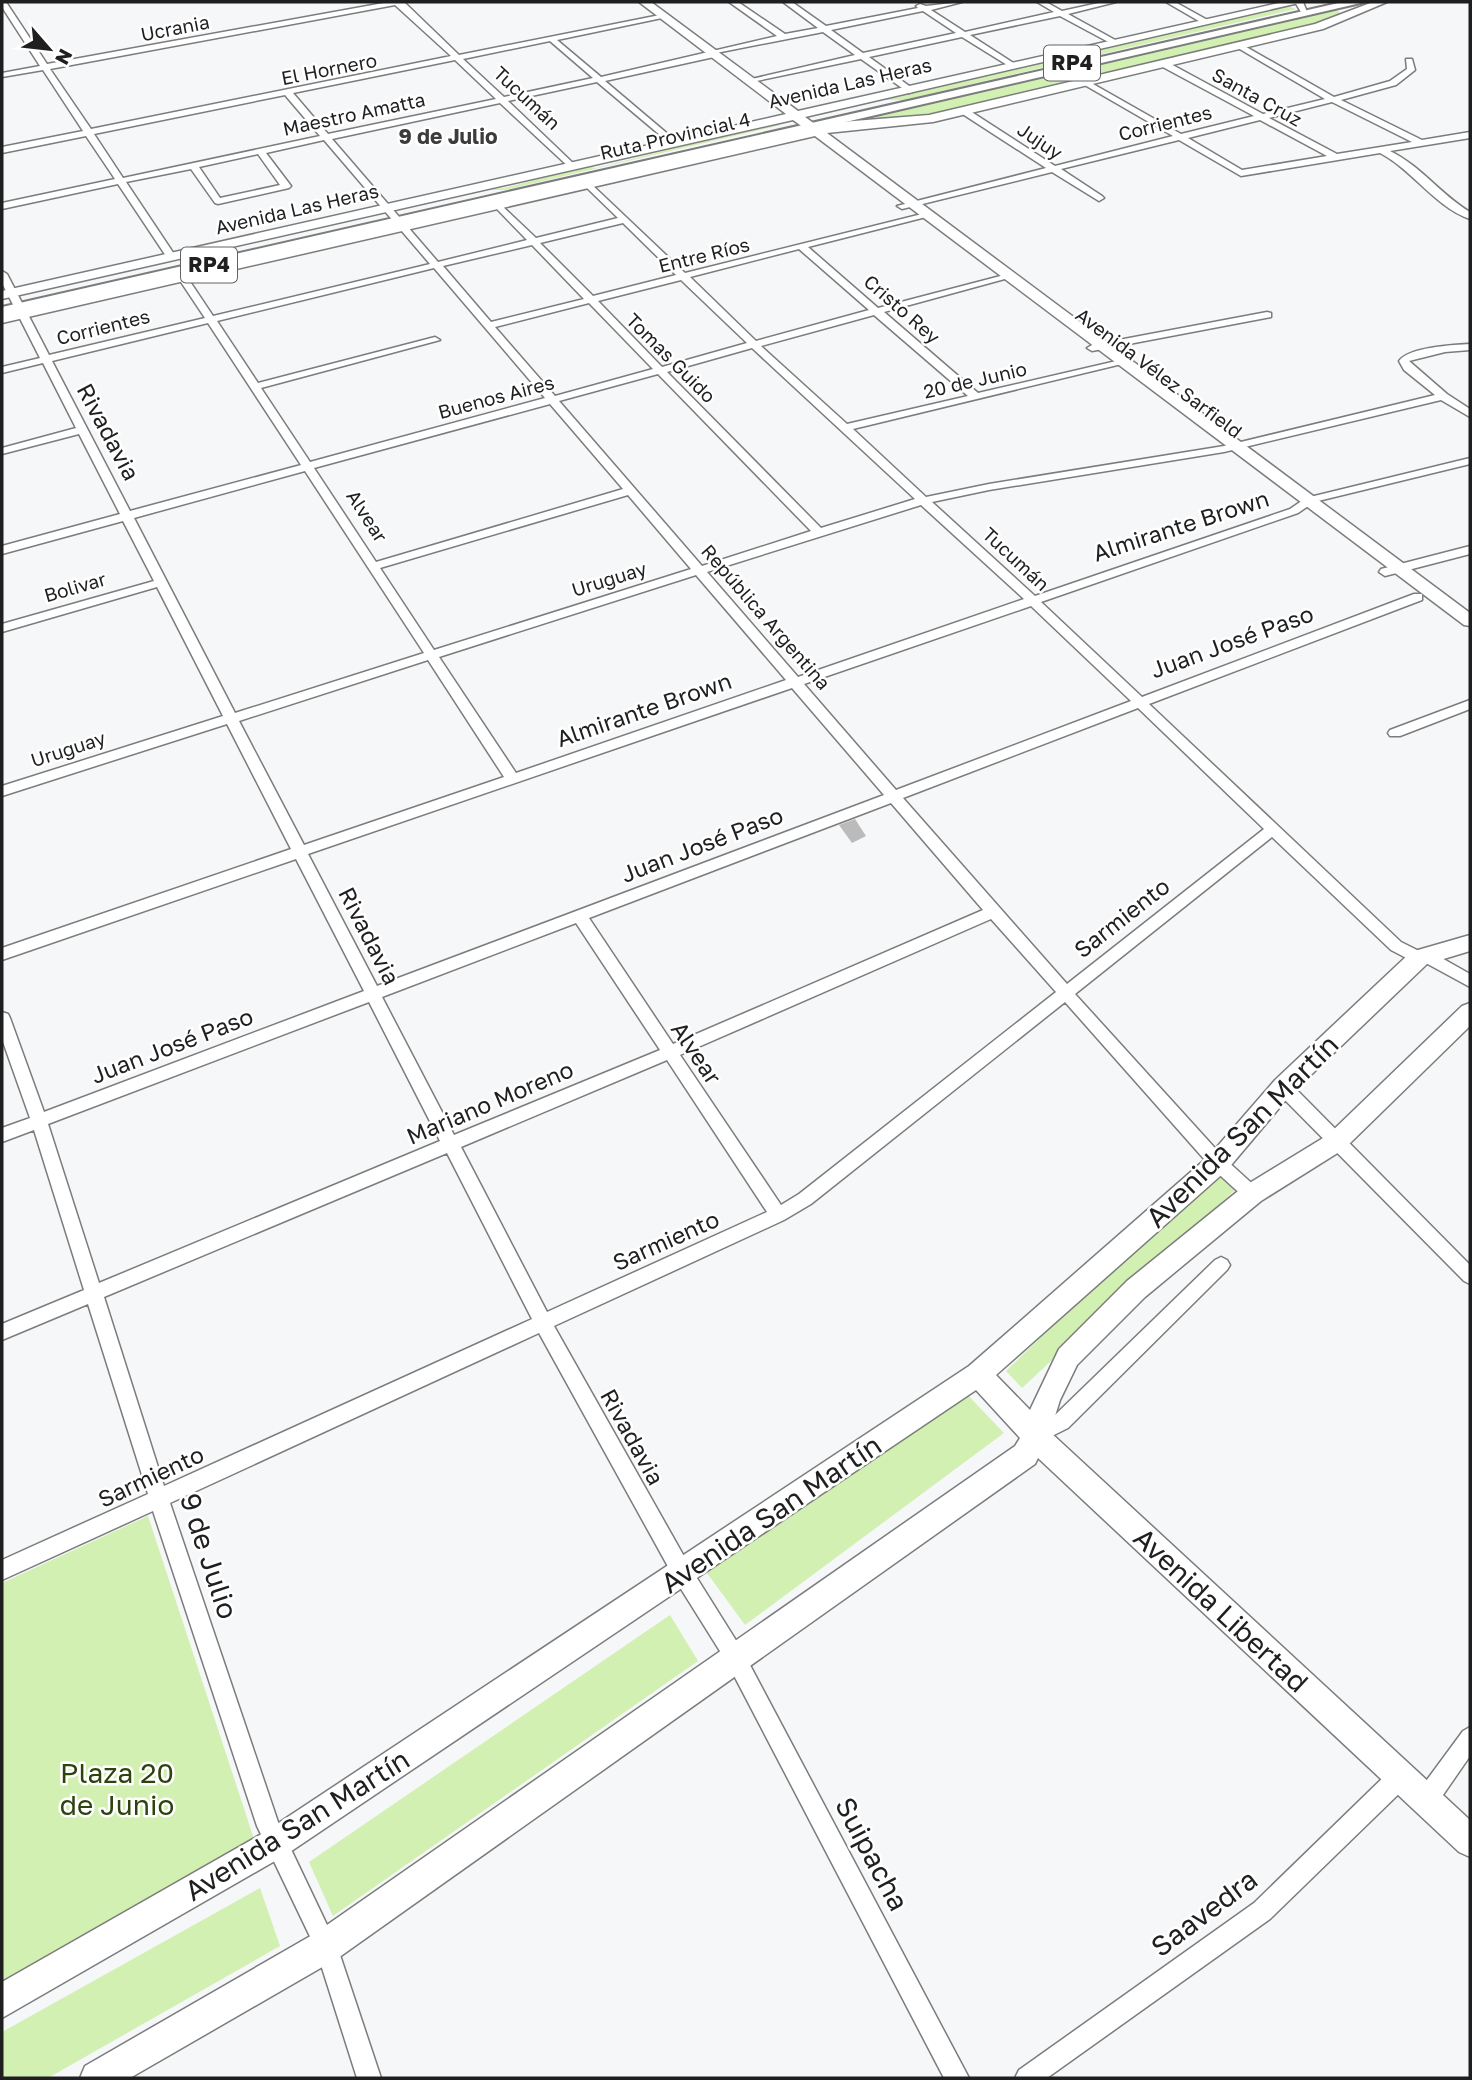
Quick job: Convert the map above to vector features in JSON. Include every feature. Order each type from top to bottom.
[{"type":"main road","name":"Avenida Vélez Sarfield","points":[[649,2],[662,16],[809,128],[839,146],[914,210],[1392,569],[1470,621]]},
{"type":"main road","name":"Ruta Provincial 4","points":[[10,305],[396,219],[503,199],[1359,2]]},
{"type":"main road","points":[[809,128],[933,118],[1241,46],[1334,7],[1382,2]]},
{"type":"main road","name":"Avenida Las Heras","points":[[905,96],[1012,66],[1300,4]]},
{"type":"main road","name":"Ruta Provincial 4","points":[[10,305],[809,128],[905,96],[1300,4],[1334,7]]},
{"type":"main road","points":[[1038,75],[1119,74]]},
{"type":"main road","points":[[863,101],[905,96]]},
{"type":"main road","name":"Avenida Las Heras","points":[[503,199],[589,185],[733,152],[809,128],[863,101]]},
{"type":"main road","name":"Avenida Las Heras","points":[[10,305],[184,278],[396,219],[461,193],[673,143],[809,128]]},
{"type":"main road","points":[[700,152],[733,152]]},
{"type":"main road","points":[[461,193],[503,199]]},
{"type":"main road","name":"Avenida Las Heras","points":[[2,319],[10,305],[107,273],[171,257],[396,219]]},
{"type":"main road","points":[[107,273],[150,273]]},
{"type":"main road","name":"Avenida Vélez Sarfield","points":[[1392,569],[1418,597],[1470,638]]},
{"type":"main road","name":"Avenida San Martín","points":[[2,2001],[276,1843],[978,1374],[1218,1163],[1283,1087],[1423,957],[1470,943]]},
{"type":"main road","name":"Avenida San Martín","points":[[97,2078],[326,1946],[1025,1455],[1036,1435],[1046,1398],[1068,1357],[1136,1289],[1252,1194],[1336,1142],[1470,1012]]},
{"type":"main road","name":"Avenida Libertad","points":[[978,1374],[1036,1435],[1470,1841]]},
{"type":"street","points":[[2,2],[171,257]]},
{"type":"street","points":[[733,2],[784,37]]},
{"type":"street","points":[[787,2],[862,56],[905,96]]},
{"type":"street","points":[[913,2],[1012,66]]},
{"type":"street","points":[[712,54],[958,2]]},
{"type":"street","points":[[1041,2],[1114,43]]},
{"type":"street","points":[[747,81],[1112,2]]},
{"type":"street","points":[[1170,2],[1207,22]]},
{"type":"street","name":"Ucrania","points":[[2,75],[395,3],[401,4],[456,59]]},
{"type":"street","name":"El Hornero","points":[[2,150],[662,16]]},
{"type":"street","points":[[552,40],[673,143]]},
{"type":"street","points":[[1241,46],[1332,99],[1421,143]]},
{"type":"street","name":"Maestro Amatta","points":[[2,206],[712,54]]},
{"type":"street","name":"Tucumán","points":[[456,59],[571,166]]},
{"type":"street","name":"Corrientes","points":[[914,210],[1051,169],[1393,83],[1411,70],[1409,61]]},
{"type":"street","name":"Santa Cruz","points":[[1164,64],[1335,158]]},
{"type":"street","points":[[1086,82],[1241,173],[1470,135]]},
{"type":"street","name":"República Argentina","points":[[288,93],[329,137],[435,265],[796,680],[993,912],[1218,1163],[1252,1194]]},
{"type":"street","name":"Jujuy","points":[[964,111],[1099,198]]},
{"type":"street","points":[[1382,150],[1413,169],[1448,205],[1470,216]]},
{"type":"street","points":[[193,165],[219,201],[286,186],[261,152]]},
{"type":"street","name":"Tucumán","points":[[589,185],[622,220],[1031,598],[1396,946],[1470,981]]},
{"type":"street","name":"Tomas Guido","points":[[503,199],[533,242],[819,533]]},
{"type":"street","name":"Entre Ríos","points":[[488,326],[803,248],[914,210]]},
{"type":"street","name":"Corrientes","points":[[2,370],[622,220]]},
{"type":"street","name":"Cristo Rey","points":[[803,248],[977,398]]},
{"type":"street","name":"Rivadavia","points":[[2,274],[10,305],[45,360],[542,1322],[682,1574],[735,1657]]},
{"type":"street","name":"Buenos Aires","points":[[2,550],[1004,276]]},
{"type":"street","name":"Alvear","points":[[184,278],[434,654],[513,779]]},
{"type":"street","points":[[1098,347],[1268,315]]},
{"type":"street","points":[[257,386],[435,340]]},
{"type":"street","points":[[1470,347],[1407,357],[1404,361],[1408,368],[1470,414]]},
{"type":"street","name":"20 de Junio","points":[[845,428],[1119,363]]},
{"type":"street","name":"Uruguay","points":[[2,790],[925,500],[1230,446],[1443,396]]},
{"type":"street","points":[[2,451],[81,430]]},
{"type":"street","name":"Almirante Brown","points":[[2,954],[1306,504],[1470,461]]},
{"type":"street","points":[[375,566],[630,491]]},
{"type":"street","points":[[1392,569],[1470,550]]},
{"type":"street","name":"Bolivar","points":[[2,628],[159,583]]},
{"type":"street","name":"Juan José Paso","points":[[2,1135],[1418,597]]},
{"type":"street","points":[[1395,733],[1470,704]]},
{"type":"street","name":"Sarmiento","points":[[2,1570],[778,1215],[805,1199],[1064,991],[1273,829]]},
{"type":"street","name":"Mariano Moreno","points":[[2,1332],[668,1053],[993,912]]},
{"type":"street","name":"Alvear","points":[[579,915],[668,1053],[778,1215]]},
{"type":"street","name":"9 de Julio","points":[[2,1018],[39,1121],[159,1499],[276,1843],[326,1946],[369,2078]]},
{"type":"street","points":[[1283,1087],[1470,1276]]},
{"type":"street","points":[[1036,1435],[1061,1422],[1222,1265]]},
{"type":"street","name":"Suipacha","points":[[735,1657],[957,2078]]},
{"type":"street","points":[[1426,1800],[1470,1738]]},
{"type":"street","name":"Saavedra","points":[[1027,2078],[1262,1911],[1401,1776]]},
{"type":"green space","points":[[1287,6],[1296,9],[903,100],[878,100]]},
{"type":"green space","points":[[1336,9],[1341,14],[1334,19],[1114,72],[1058,73]]},
{"type":"green space","points":[[1097,76],[944,113],[837,123],[1036,77]]},
{"type":"green space","points":[[774,123],[781,125],[505,190],[483,190],[504,188],[588,166],[596,168]]},
{"type":"green space","points":[[1215,1169],[1235,1190],[1022,1388],[1006,1371]]},
{"type":"green space","points":[[959,1386],[1004,1433],[745,1625],[707,1573]]},
{"type":"green space","name":"Plaza 20 de Junio","points":[[148,1516],[256,1845],[2,1981],[2,1583]]},
{"type":"green space","points":[[670,1615],[698,1661],[333,1916],[309,1862]]},
{"type":"green space","points":[[260,1888],[280,1946],[48,2078],[2,2078],[2,2032]]},
{"type":"building","points":[[855,819],[866,836],[852,843],[839,825]]},
{"type":"district","name":"9 de Julio","points":[[448,137]]}]
